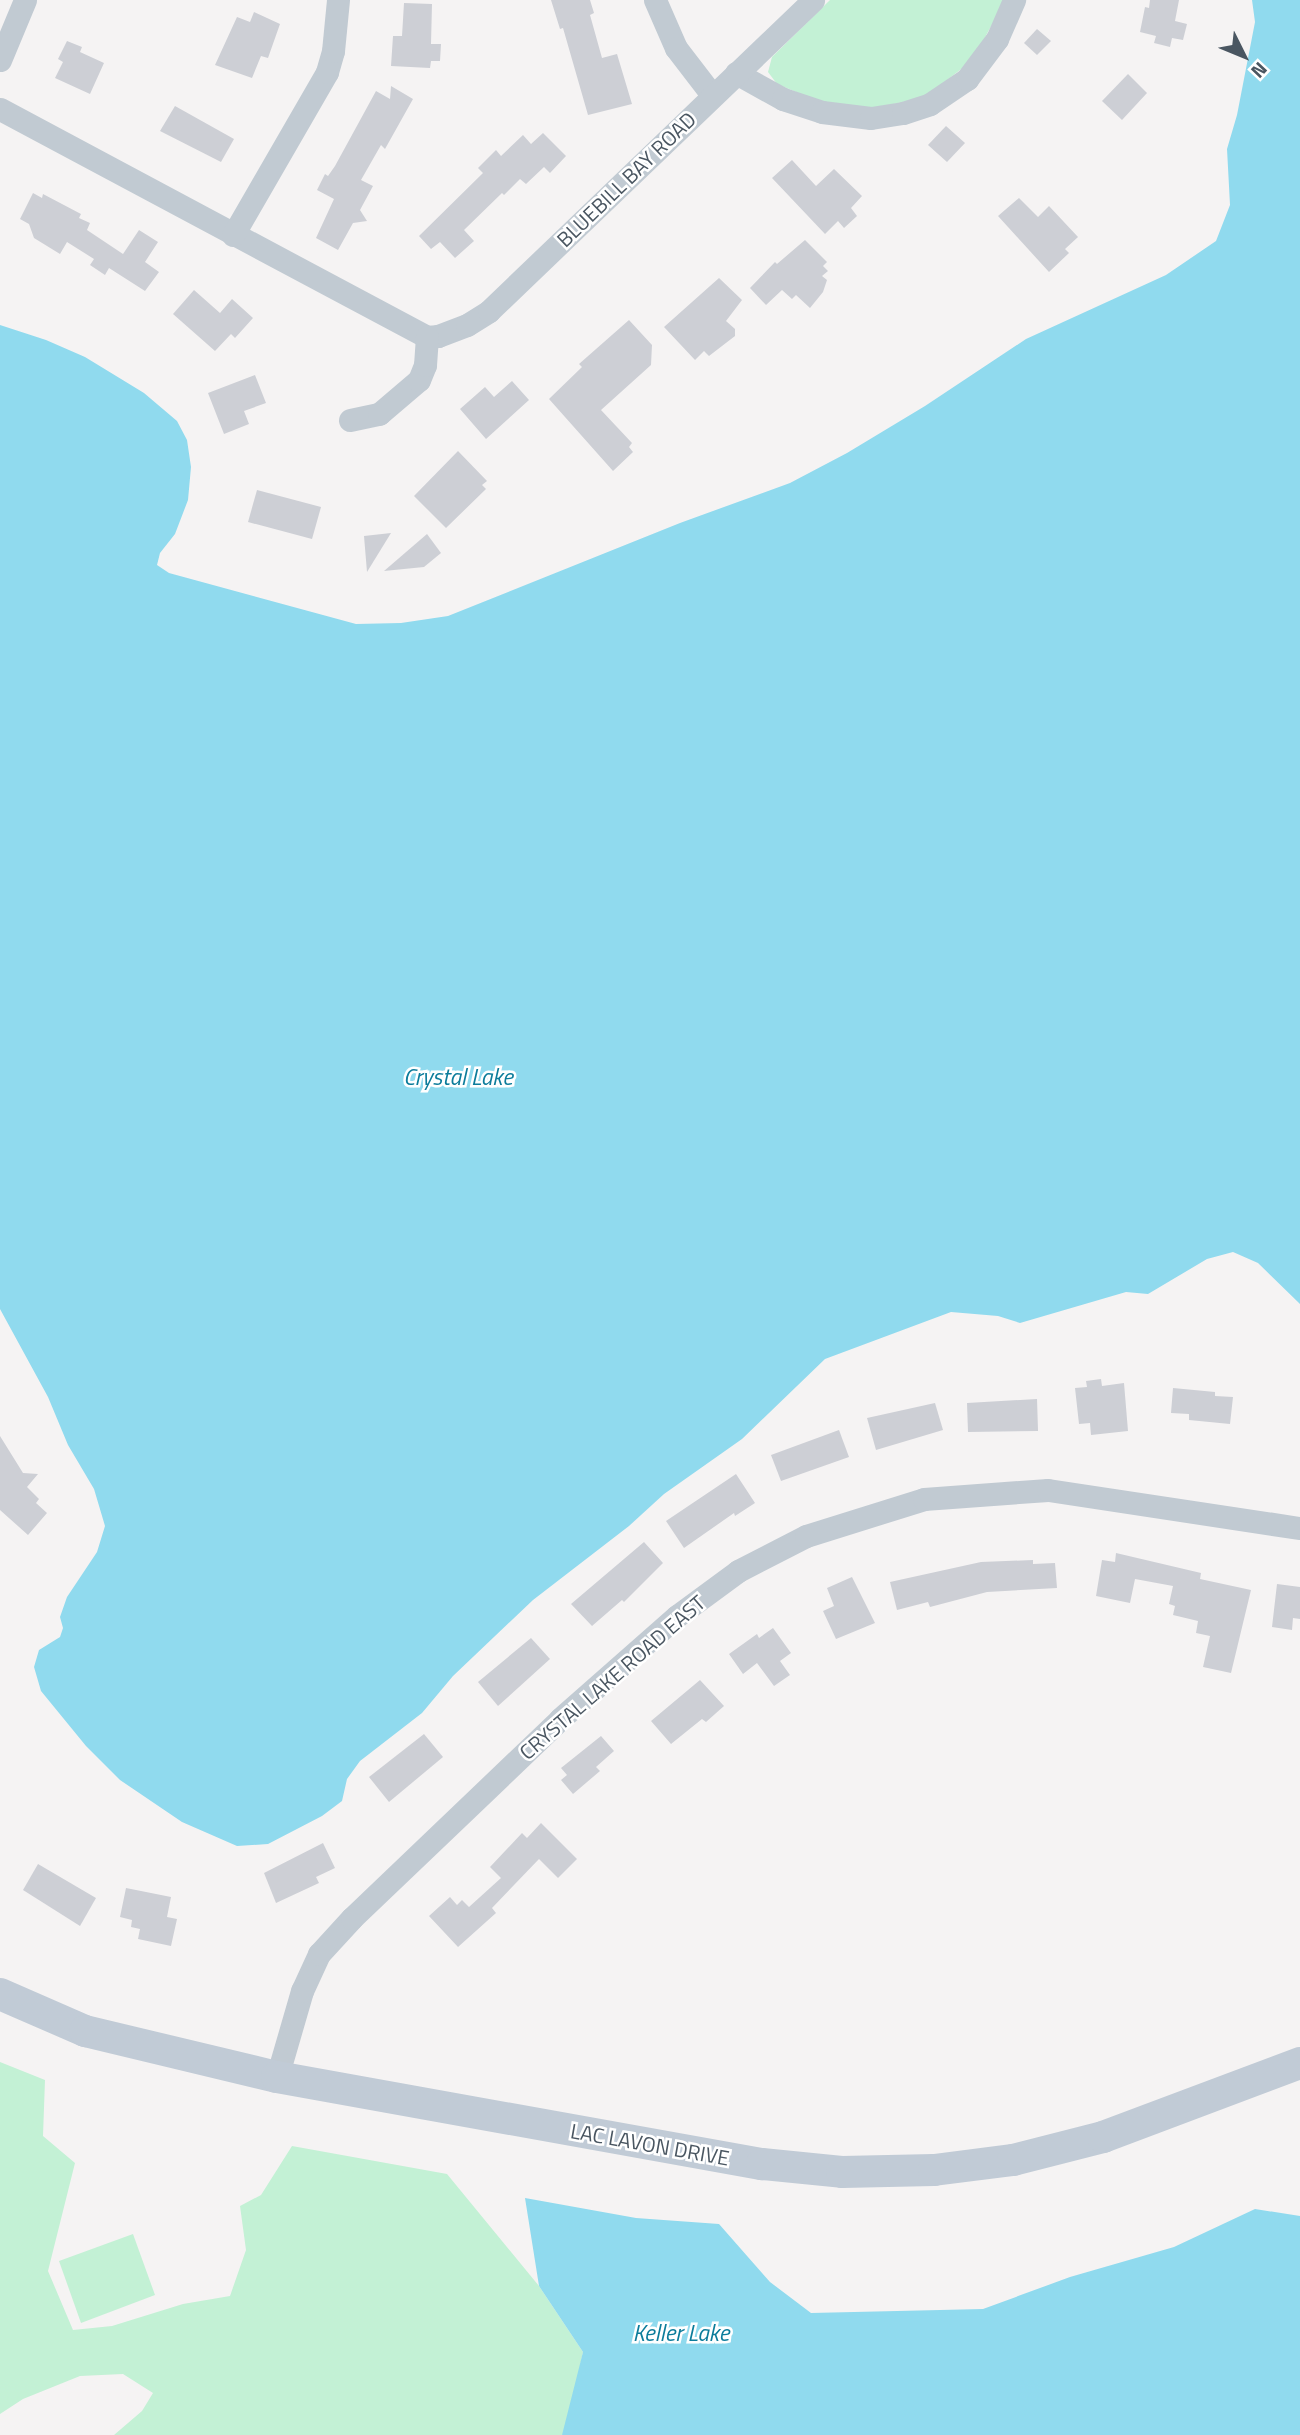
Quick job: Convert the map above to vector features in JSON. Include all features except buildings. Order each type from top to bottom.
[{"type":"street","points":[[0,60],[25,0]]},
{"type":"street","points":[[233,235],[318,91],[333,51],[338,0]]},
{"type":"street","points":[[655,0],[676,48],[712,95]]},
{"type":"street","name":"BLUEBILL BAY ROAD","points":[[427,337],[457,330],[489,311],[813,0]]},
{"type":"street","points":[[736,73],[783,99],[822,112],[871,118],[903,113],[941,98],[967,79],[998,39],[1014,0]]},
{"type":"street","points":[[0,109],[427,337],[425,365],[419,380],[379,414],[350,420]]},
{"type":"street","name":"CRYSTAL LAKE ROAD EAST","points":[[278,2077],[302,1991],[320,1954],[328,1945],[559,1719],[677,1616],[738,1571],[806,1536],[924,1499],[1048,1490],[1300,1528]]},
{"type":"street","name":"LAC LAVON DRIVE","points":[[0,1994],[85,2031],[278,2077],[762,2164],[842,2172],[934,2169],[1013,2160],[1103,2137],[1300,2063]]},
{"type":"green space","points":[[830,0],[1005,0],[973,60],[925,97],[876,108],[825,104],[777,84],[768,72],[772,57]]},
{"type":"green space","points":[[0,2062],[45,2080],[43,2136],[75,2163],[48,2271],[73,2330],[112,2326],[183,2304],[230,2296],[246,2250],[240,2206],[261,2195],[292,2146],[447,2174],[539,2286],[583,2352],[566,2431],[562,2435],[114,2435],[142,2411],[153,2393],[123,2374],[80,2376],[23,2399],[0,2414]]},
{"type":"green space","points":[[133,2234],[155,2295],[81,2323],[59,2261]]},
{"type":"water","name":"Crystal Lake","points":[[1252,0],[1300,0],[1300,1304],[1258,1263],[1233,1252],[1207,1259],[1148,1294],[1126,1292],[1020,1323],[998,1316],[951,1312],[825,1359],[742,1439],[664,1494],[629,1526],[533,1600],[453,1676],[422,1713],[360,1761],[347,1779],[342,1801],[322,1816],[268,1844],[237,1846],[182,1822],[120,1780],[86,1746],[41,1691],[34,1667],[39,1650],[60,1637],[63,1628],[60,1617],[67,1597],[97,1552],[105,1526],[94,1489],[68,1445],[48,1397],[0,1309],[0,325],[46,340],[85,357],[144,393],[177,421],[187,440],[191,467],[188,500],[175,534],[160,553],[157,565],[169,573],[356,624],[401,623],[448,616],[680,523],[790,483],[847,453],[925,406],[1026,339],[1166,275],[1216,241],[1230,205],[1227,149],[1237,115],[1255,22]]},
{"type":"water","name":"Keller Lake","points":[[525,2198],[636,2218],[719,2224],[770,2282],[811,2313],[983,2309],[1070,2277],[1174,2247],[1255,2209],[1300,2216],[1300,2435],[562,2435],[583,2352],[539,2286]]}]
